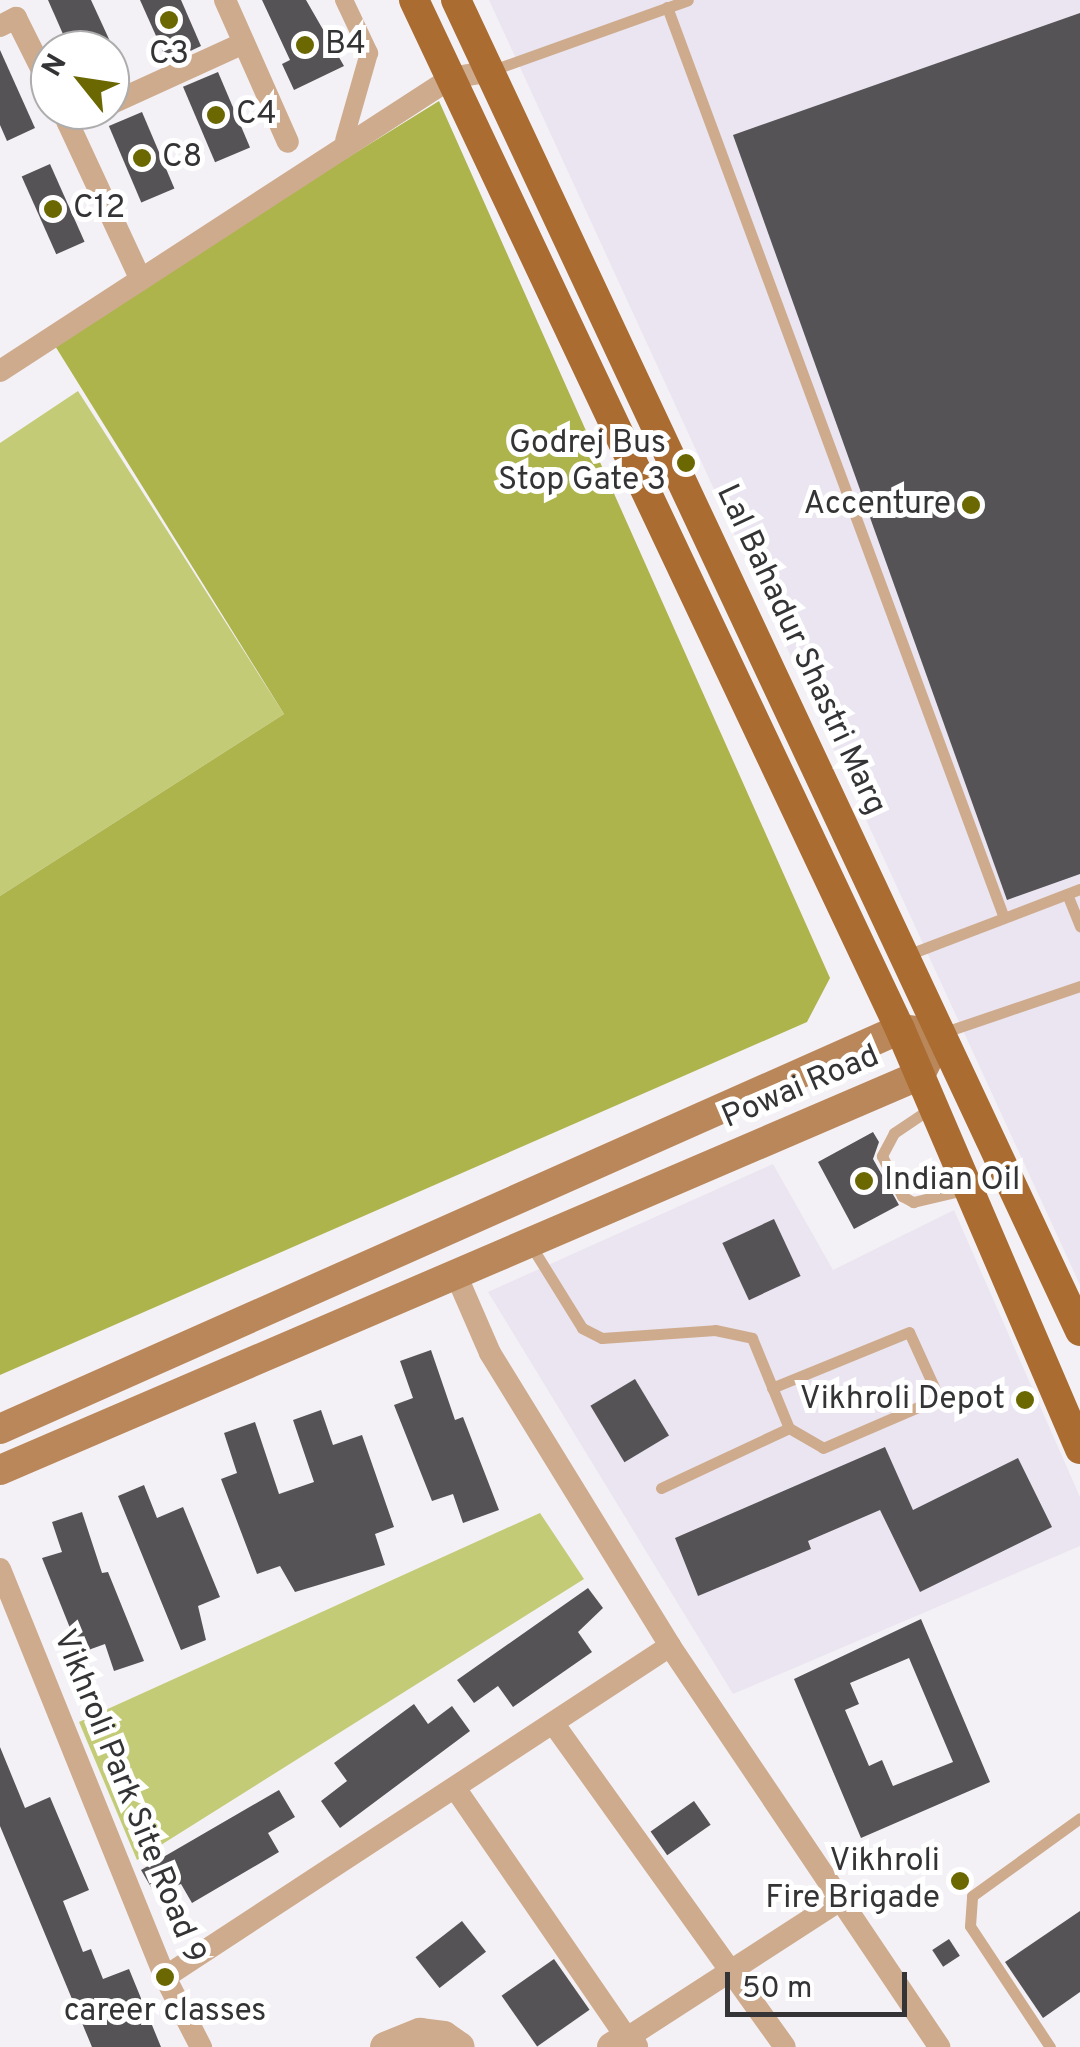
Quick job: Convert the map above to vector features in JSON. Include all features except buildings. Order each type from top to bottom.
[{"type":"main road","points":[[414,0],[900,1029],[968,1188],[1069,1396],[1080,1449]]},
{"type":"main road","name":"Lal Bahadur Shastri Marg","points":[[456,0],[1080,1330]]},
{"type":"main road","name":"Powai Road","points":[[0,1429],[900,1029],[940,1034],[920,1075],[0,1470]]},
{"type":"street","points":[[225,0],[288,142]]},
{"type":"street","points":[[344,0],[370,53],[344,140]]},
{"type":"street","points":[[0,26],[16,18],[30,46]]},
{"type":"street","points":[[130,95],[244,43]]},
{"type":"street","points":[[0,371],[451,78],[490,72]]},
{"type":"street","points":[[71,130],[141,280]]},
{"type":"street","points":[[457,1277],[490,1353],[670,1646],[938,2047]]},
{"type":"street","name":"Vikhroli Park Site Road 9","points":[[0,1569],[165,1978],[200,2047]]},
{"type":"street","points":[[165,1978],[670,1646]]},
{"type":"street","points":[[553,1723],[785,2047]]},
{"type":"street","points":[[455,1788],[624,2044],[730,1969],[840,1900]]},
{"type":"street","points":[[386,2047],[420,2033],[444,2036],[460,2047]]},
{"type":"lane","points":[[490,72],[688,0]]},
{"type":"lane","points":[[667,8],[1004,918]]},
{"type":"lane","points":[[906,956],[1074,891],[1080,926]]},
{"type":"lane","points":[[940,1034],[1080,986]]},
{"type":"lane","points":[[933,1106],[894,1134],[882,1156],[902,1196],[913,1202],[968,1188]]},
{"type":"lane","points":[[530,1244],[582,1328],[602,1338],[714,1330],[752,1338],[772,1388],[789,1428],[823,1448],[939,1398],[909,1332],[772,1388]]},
{"type":"lane","points":[[662,1488],[789,1428]]},
{"type":"lane","points":[[1050,2047],[970,1926],[972,1896],[1080,1818]]},
{"type":"shaded area","points":[[489,0],[1080,0],[1080,1285]]},
{"type":"shaded area","points":[[773,1164],[833,1270],[954,1210],[1080,1497],[1080,1546],[733,1694],[488,1292]]},
{"type":"green space","points":[[439,101],[830,978],[807,1022],[0,1375],[0,896],[284,714],[52,341]]},
{"type":"green space","points":[[78,391],[284,714],[0,896],[0,443]]},
{"type":"green space","points":[[540,1513],[584,1579],[137,1860],[79,1722]]},
{"type":"place","name":"C3","points":[[169,20]]},
{"type":"place","name":"B4","points":[[305,45]]},
{"type":"place","name":"C4","points":[[216,115]]},
{"type":"place","name":"C8","points":[[142,158]]},
{"type":"place","name":"C12","points":[[53,209]]},
{"type":"place","name":"Godrej Bus Stop Gate 3","points":[[686,463]]},
{"type":"place","name":"Accenture","points":[[971,505]]},
{"type":"place","name":"Indian Oil","points":[[864,1181]]},
{"type":"place","name":"Vikhroli Depot","points":[[1025,1400]]},
{"type":"place","name":"Vikhroli Fire Brigade","points":[[960,1881]]},
{"type":"place","name":"career classes","points":[[165,1977]]}]
